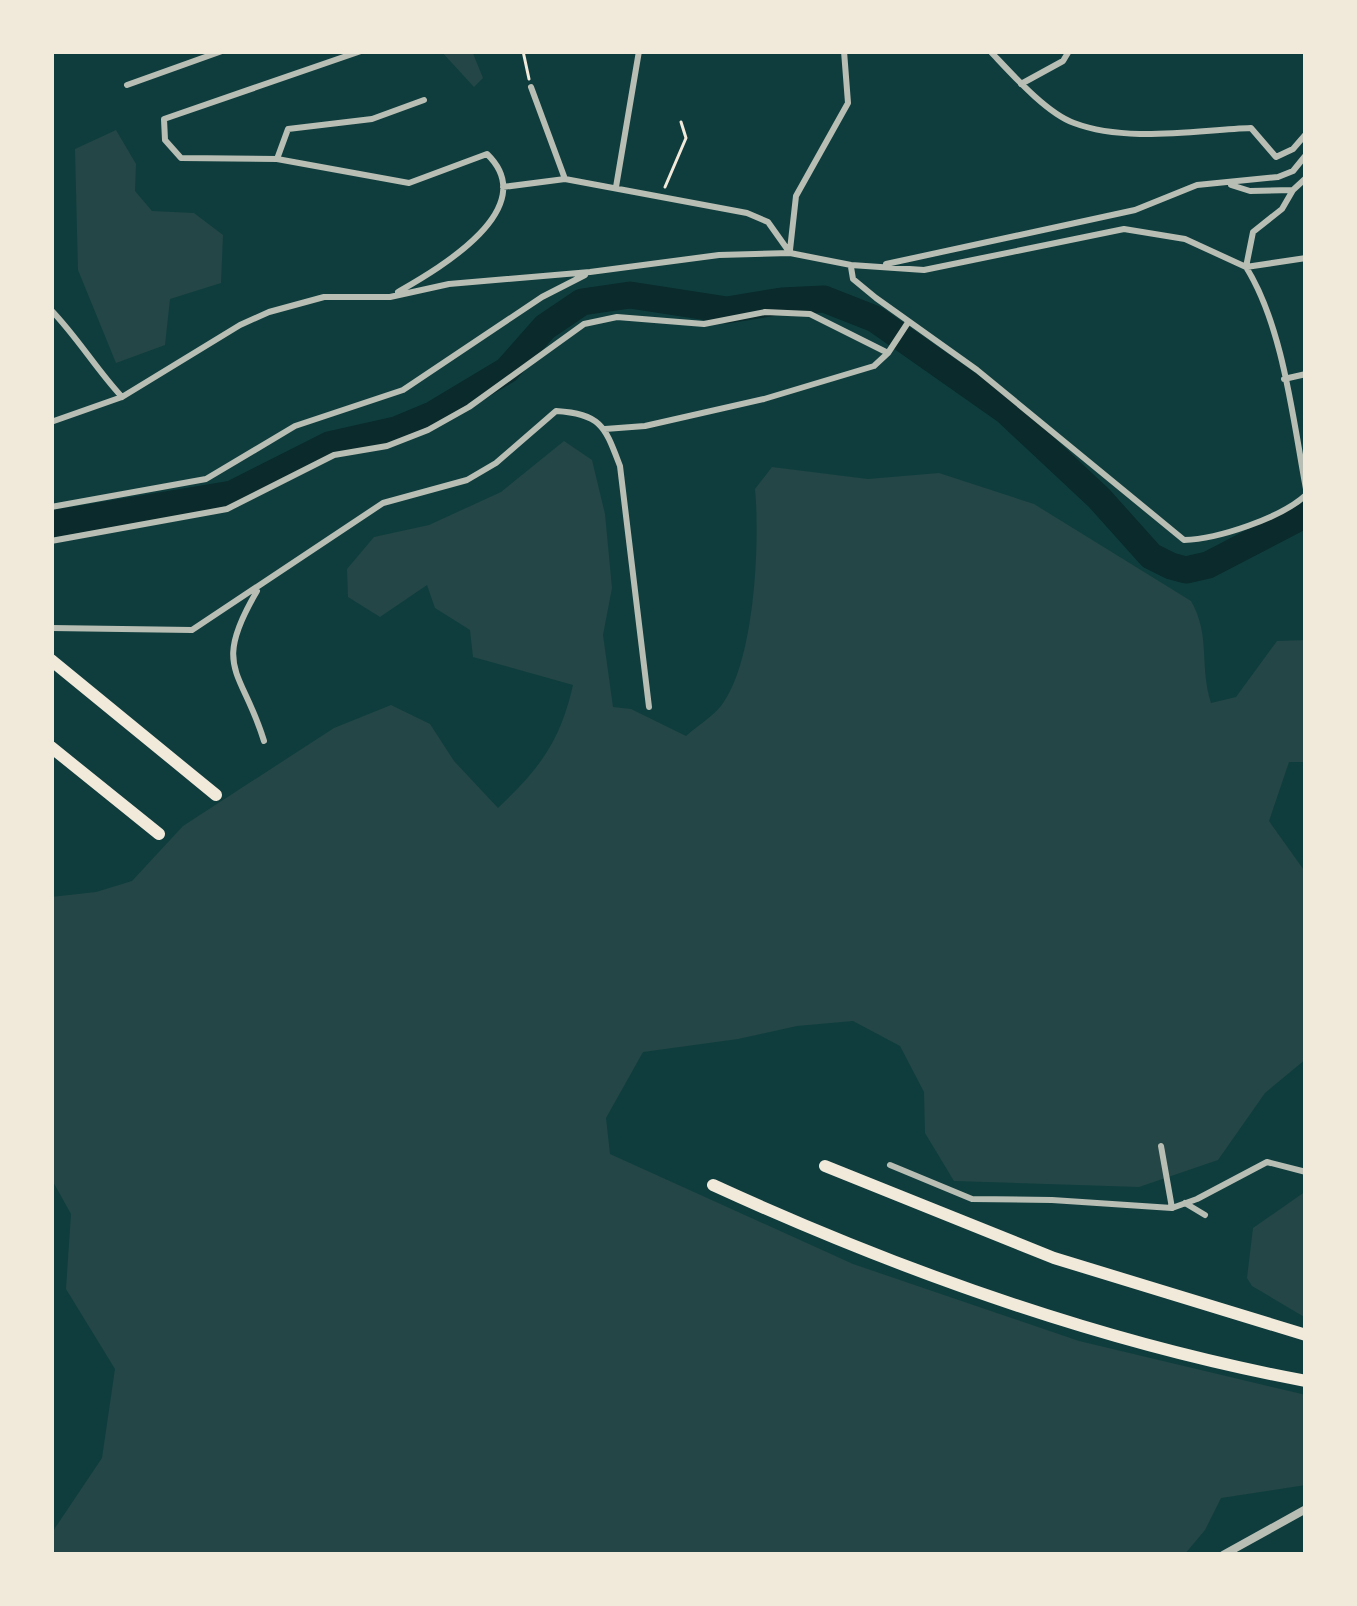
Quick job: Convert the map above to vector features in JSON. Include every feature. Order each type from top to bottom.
[{"type":"highway","points":[[51,660],[216,795]]},
{"type":"highway","points":[[57,752],[159,834]]},
{"type":"highway","points":[[825,1166],[1054,1258],[1306,1335]]},
{"type":"highway","points":[[713,1185],[885,1258],[997,1297],[1131,1340],[1306,1381]]},
{"type":"street","points":[[127,85],[222,51]]},
{"type":"street","points":[[361,51],[164,119],[165,140],[181,158],[277,159],[410,183],[487,154],[503,187],[491,222],[458,257],[390,297]]},
{"type":"street","points":[[616,187],[639,51]]},
{"type":"street","points":[[790,254],[796,196],[848,103],[844,51]]},
{"type":"street","points":[[990,51],[1022,84],[1072,123],[1127,132],[1251,128],[1276,157],[1293,149],[1306,134]]},
{"type":"street","points":[[1022,84],[1063,61],[1069,51]]},
{"type":"street","points":[[531,87],[565,179]]},
{"type":"street","points":[[277,159],[288,129],[372,119],[424,100]]},
{"type":"street","points":[[874,266],[1135,210],[1197,185],[1278,177],[1293,171],[1306,154]]},
{"type":"street","points":[[850,265],[854,279],[907,324],[977,370],[1184,540],[1206,539],[1281,511],[1306,488],[1284,379],[1259,288],[1246,267],[1253,232],[1282,209],[1306,178]]},
{"type":"street","points":[[503,187],[565,179],[747,213],[768,222],[790,254]]},
{"type":"street","points":[[1228,184],[1250,191],[1293,190]]},
{"type":"street","points":[[51,422],[122,397],[268,312],[324,297],[390,297],[449,284],[719,255],[790,254],[850,265],[924,270],[1124,229],[1185,239],[1246,267],[1306,258]]},
{"type":"street","points":[[51,507],[206,479],[295,426],[403,390],[542,297],[590,272]]},
{"type":"street","points":[[51,310],[78,337],[92,366],[122,397]]},
{"type":"street","points":[[51,541],[226,509],[334,455],[386,446],[428,430],[469,407],[584,324],[617,317],[704,324],[765,312],[810,314],[890,351]]},
{"type":"street","points":[[605,429],[645,426],[764,399],[874,366],[907,324]]},
{"type":"street","points":[[1284,379],[1306,374]]},
{"type":"street","points":[[51,628],[192,630],[383,503],[467,480],[496,463],[556,411],[593,417],[605,429],[620,466],[649,707]]},
{"type":"street","points":[[259,587],[237,625],[234,677],[264,741]]},
{"type":"street","points":[[1161,1146],[1172,1208]]},
{"type":"street","points":[[890,1165],[972,1199],[1172,1208],[1267,1162],[1306,1172]]},
{"type":"street","points":[[1185,1203],[1205,1215]]},
{"type":"street","points":[[1222,1555],[1306,1509]]},
{"type":"path","points":[[523,51],[531,87]]},
{"type":"path","points":[[662,196],[686,138],[682,122]]},
{"type":"shaded area","points":[[441,51],[472,51],[483,78],[474,87]]},
{"type":"shaded area","points":[[116,130],[136,164],[135,191],[152,211],[194,213],[223,235],[221,283],[170,299],[165,345],[116,363],[78,270],[75,149]]},
{"type":"shaded area","points":[[564,441],[592,460],[605,514],[612,588],[603,635],[613,707],[631,709],[686,736],[721,706],[741,661],[753,601],[755,489],[772,467],[868,479],[939,473],[1034,504],[1191,601],[1201,626],[1211,703],[1236,697],[1277,641],[1306,640],[1306,762],[1289,762],[1269,821],[1306,873],[1306,1059],[1265,1093],[1218,1160],[1139,1187],[954,1181],[925,1133],[924,1092],[900,1046],[853,1021],[643,1052],[606,1118],[610,1154],[853,1264],[1079,1341],[1306,1395],[1306,1485],[1221,1498],[1205,1530],[1184,1555],[51,1555],[51,1534],[102,1458],[115,1369],[66,1289],[71,1214],[51,1178],[51,897],[96,892],[132,881],[183,826],[334,728],[391,705],[430,724],[454,761],[498,808],[546,753],[562,723],[573,685],[473,657],[470,630],[435,608],[427,585],[380,617],[348,597],[347,569],[374,537],[429,525],[501,492]]},
{"type":"shaded area","points":[[1306,1191],[1306,1318],[1252,1286],[1247,1278],[1253,1228]]},
{"type":"waterway","points":[[51,524],[232,494],[329,445],[396,430],[432,415],[507,370],[545,327],[582,302],[630,295],[727,310],[824,299],[875,319],[1006,411],[1099,498],[1151,556],[1171,566],[1186,570],[1208,565],[1306,514]]}]
